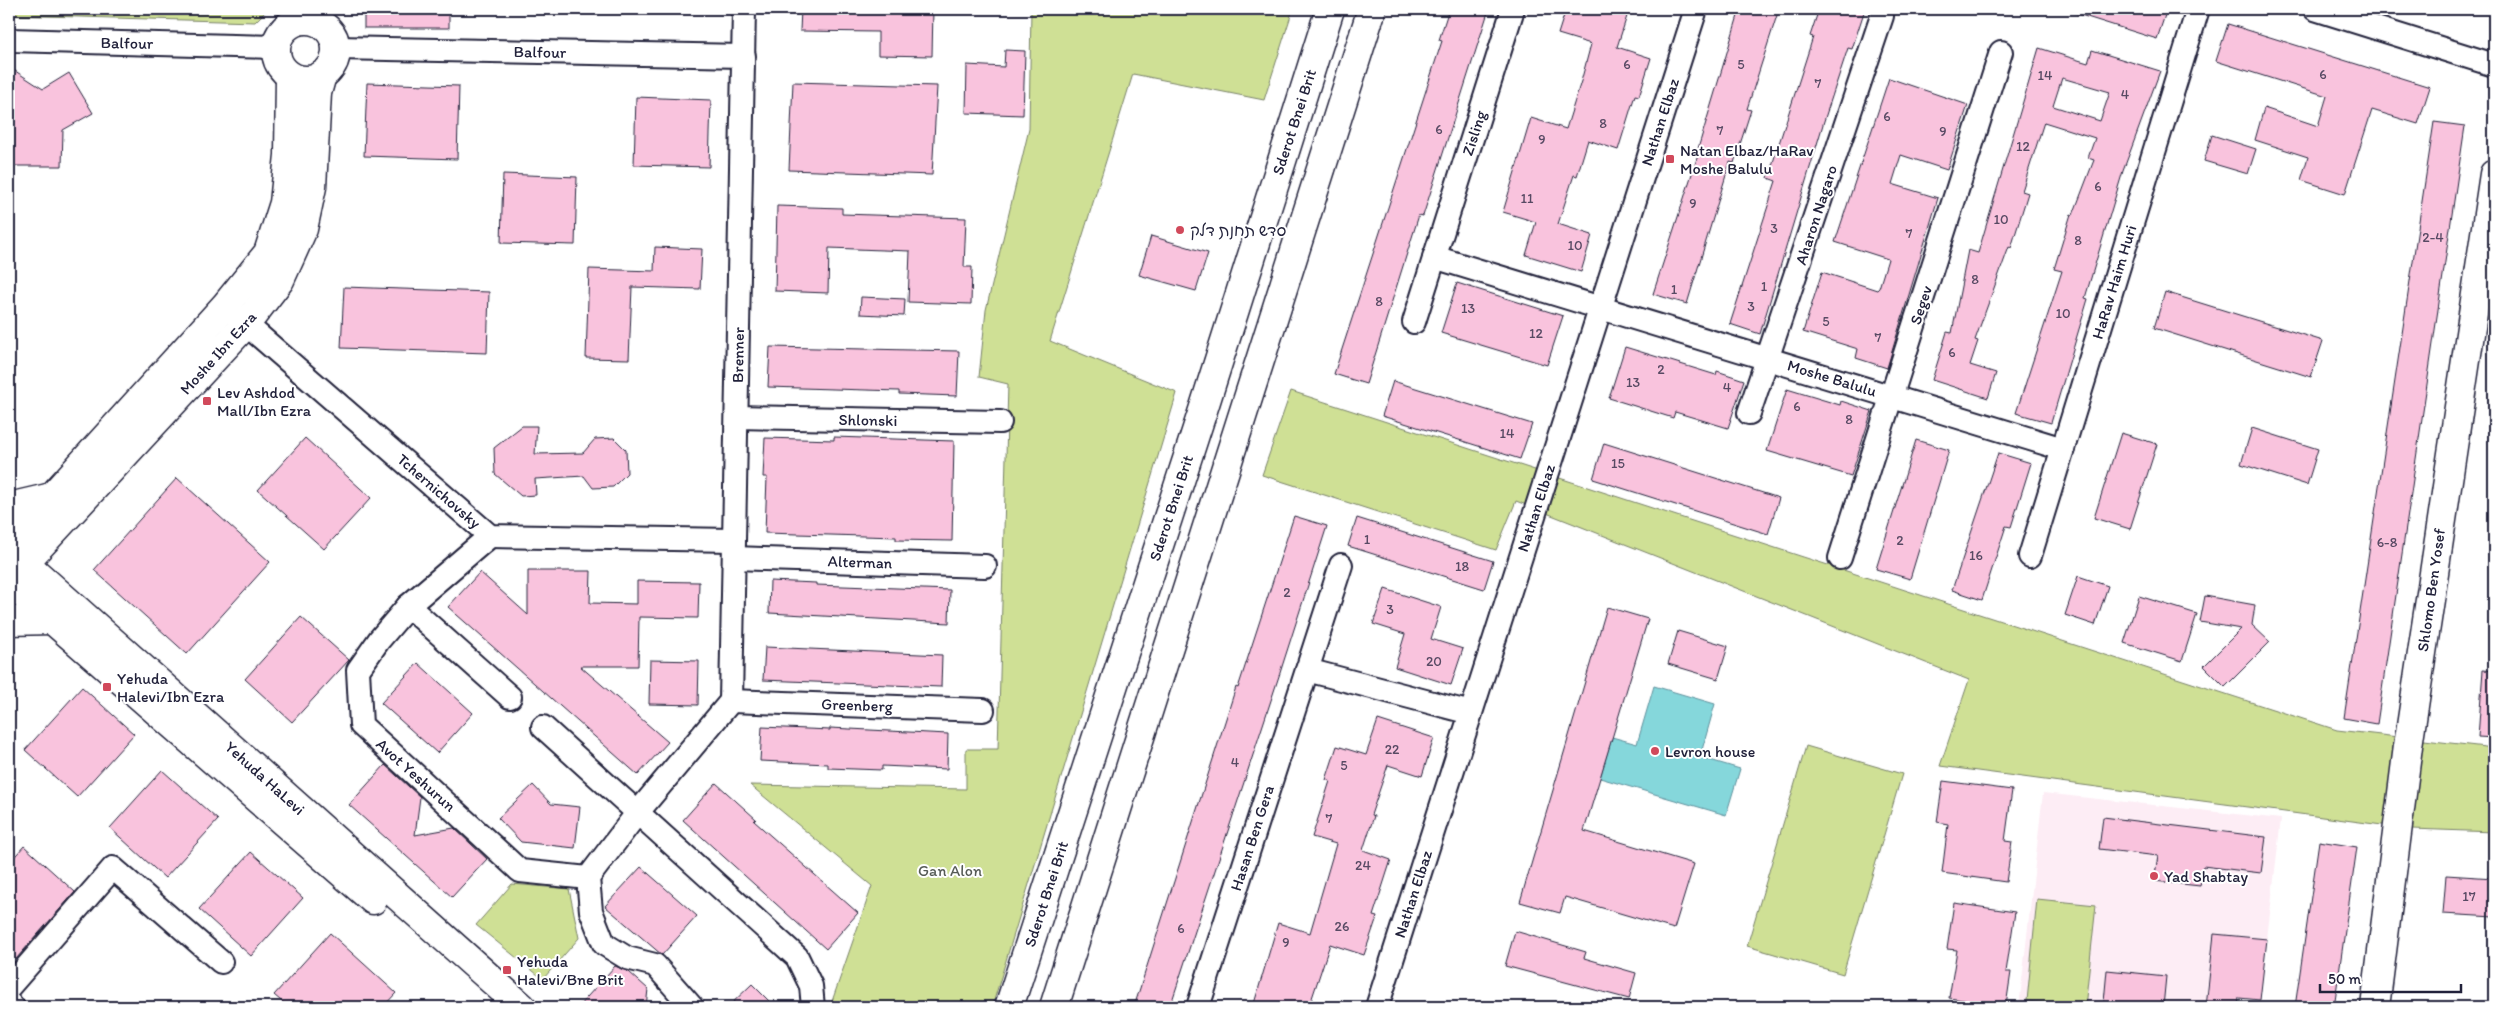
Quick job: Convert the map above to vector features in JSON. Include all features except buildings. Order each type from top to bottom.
[{"type":"street","name":"Brenner","points":[[731,701],[744,9]]},
{"type":"street","name":"Sderot Bnei Brit","points":[[1009,1007],[1202,413],[1330,9]]},
{"type":"street","points":[[1054,1007],[1372,9]]},
{"type":"street","name":"Zisling","points":[[1414,322],[1513,9]]},
{"type":"street","name":"Nathan Elbaz","points":[[1377,1007],[1696,9]]},
{"type":"street","name":"HaRav Haim Huri","points":[[2030,556],[2198,9]]},
{"type":"street","points":[[2315,9],[2494,65]]},
{"type":"street","points":[[322,75],[306,80],[290,76],[279,64],[276,47],[282,31],[299,15],[331,30]]},
{"type":"street","name":"Aharon Nagaro","points":[[1749,413],[1882,16]]},
{"type":"street","name":"Balfour","points":[[331,30],[744,56]]},
{"type":"street","name":"Moshe Ibn Ezra","points":[[12,564],[246,324],[280,280],[303,229],[312,187],[317,93],[322,75],[333,64],[331,30]]},
{"type":"street","name":"Balfour","points":[[9,40],[276,47]]},
{"type":"street","name":"Segev","points":[[1840,558],[2001,52]]},
{"type":"street","name":"Moshe Ibn Ezra","points":[[12,564],[52,496],[225,306],[268,253],[284,203],[289,155],[290,76]]},
{"type":"street","name":"Shlomo Ben Yosef","points":[[2375,1007],[2409,737],[2494,174]]},
{"type":"street","points":[[1434,257],[1601,306]]},
{"type":"street","name":"Tchernichovsky","points":[[225,306],[490,536],[734,549]]},
{"type":"street","name":"Moshe Balulu","points":[[1601,306],[2063,448]]},
{"type":"street","name":"Shlonski","points":[[737,417],[1000,422]]},
{"type":"street","points":[[9,507],[52,496]]},
{"type":"street","name":"Avot Yeshurun","points":[[490,536],[408,606],[379,640],[358,670],[361,725],[520,871],[588,878]]},
{"type":"street","name":"Alterman","points":[[734,549],[985,566]]},
{"type":"street","name":"Yehuda HaLevi","points":[[12,564],[52,620],[496,1007]]},
{"type":"street","name":"Yehuda HaLevi","points":[[12,564],[522,1007]]},
{"type":"street","name":"Hasan Ben Gera","points":[[1198,1007],[1340,565]]},
{"type":"street","points":[[408,606],[510,697]]},
{"type":"street","points":[[9,621],[52,620]]},
{"type":"street","points":[[1307,670],[1471,713]]},
{"type":"street","points":[[692,1007],[655,965],[627,958],[604,944],[591,911],[588,878],[638,812],[731,701]]},
{"type":"street","name":"Greenberg","points":[[731,701],[983,710]]},
{"type":"street","points":[[543,727],[797,957],[811,986],[813,1007]]},
{"type":"street","points":[[9,987],[113,868],[221,962]]},
{"type":"street","points":[[9,1003],[13,1007]]},
{"type":"shaded area","name":"Yad Shabtay","points":[[2043,793],[2281,819],[2267,939],[2214,934],[2206,1007],[2019,1007]]},
{"type":"green space","points":[[9,9],[268,9],[255,22],[9,15]]},
{"type":"green space","name":"Gan Alon","points":[[1031,9],[1293,9],[1264,100],[1133,74],[1050,341],[1177,393],[992,1007],[830,1007],[872,886],[750,785],[966,789],[966,749],[998,749],[1008,384],[979,377],[986,310],[1029,129]]},
{"type":"green space","points":[[1291,391],[2337,730],[2494,748],[2494,832],[2412,829],[1940,766],[1969,680],[1516,501],[1496,550],[1262,475]]},
{"type":"green space","points":[[1806,746],[1902,774],[1843,974],[1747,946]]},
{"type":"green space","points":[[512,884],[569,889],[579,938],[543,979],[476,925]]},
{"type":"green space","points":[[2037,899],[2096,905],[2085,1007],[2027,1001]]},
{"type":"water","name":"Levron house","points":[[1654,686],[1715,704],[1700,757],[1740,769],[1726,815],[1600,778],[1612,737],[1637,744]]},
{"type":"place","name":"Natan Elbaz/HaRav Moshe Balulu","points":[[1670,159]]},
{"type":"place","name":"סדש תחנת דלק","points":[[1180,230]]},
{"type":"place","name":"Lev Ashdod Mall/Ibn Ezra","points":[[207,401]]},
{"type":"place","name":"Yehuda Halevi/Ibn Ezra","points":[[107,687]]},
{"type":"place","name":"Levron house","points":[[1655,751]]},
{"type":"place","name":"Yad Shabtay","points":[[2154,876]]},
{"type":"place","name":"Yehuda Halevi/Bne Brit","points":[[507,970]]}]
